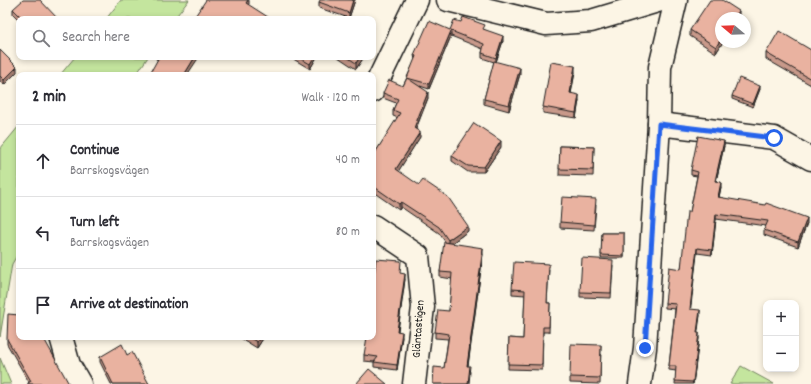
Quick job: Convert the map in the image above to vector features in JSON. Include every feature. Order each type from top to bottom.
[{"type":"street","points":[[376,85],[417,0]]},
{"type":"street","points":[[448,0],[546,24],[591,21],[661,0]]},
{"type":"street","points":[[640,384],[645,348],[659,124],[660,67],[676,0]]},
{"type":"street","points":[[659,124],[774,138],[811,159]]},
{"type":"street","name":"Gläntastigen","points":[[376,228],[418,256],[423,307],[414,384]]},
{"type":"street","points":[[62,340],[69,365],[80,384]]},
{"type":"green space","points":[[121,0],[189,0],[176,16],[108,16]]},
{"type":"green space","points":[[72,60],[146,60],[138,72],[62,72]]},
{"type":"green space","points":[[16,130],[16,257],[12,264],[0,337],[0,149]]},
{"type":"green space","points":[[0,358],[11,384],[0,384]]},
{"type":"green space","points":[[741,366],[774,384],[730,384]]},
{"type":"building","points":[[23,0],[40,0],[55,16],[20,16],[13,9]]},
{"type":"building","points":[[206,0],[248,0],[246,3],[266,16],[195,16]]},
{"type":"building","points":[[320,0],[353,0],[349,13],[319,2]]},
{"type":"building","points":[[710,0],[722,0],[739,11],[715,12],[715,46],[690,30]]},
{"type":"building","points":[[463,17],[485,25],[483,29],[503,36],[496,58],[482,53],[484,44],[451,31],[429,84],[407,78],[416,56],[414,55],[429,21],[450,30],[454,20],[461,22]]},
{"type":"building","points":[[779,31],[811,50],[811,79],[766,53]]},
{"type":"building","points":[[0,50],[17,67],[4,80],[0,76]]},
{"type":"building","points":[[157,60],[193,60],[186,72],[151,72]]},
{"type":"building","points":[[303,60],[312,60],[310,64]]},
{"type":"building","points":[[494,61],[520,68],[509,105],[484,99]]},
{"type":"building","points":[[551,62],[575,66],[570,93],[579,95],[576,113],[543,107]]},
{"type":"building","points":[[407,78],[428,92],[414,128],[420,132],[396,169],[419,185],[423,180],[448,197],[468,226],[448,240],[439,227],[401,202],[399,204],[376,188],[376,151],[400,113],[393,110],[398,99],[383,93],[389,80],[403,86]]},
{"type":"building","points":[[739,78],[760,86],[753,104],[732,96]]},
{"type":"building","points":[[474,123],[501,141],[484,167],[468,166],[452,156]]},
{"type":"building","points":[[698,136],[724,141],[715,181],[721,182],[718,197],[765,205],[766,203],[807,218],[798,242],[764,230],[768,221],[716,214],[712,250],[697,248],[690,309],[700,310],[697,333],[699,333],[693,382],[675,381],[676,366],[669,366],[676,304],[665,303],[669,267],[681,269],[687,212],[690,212],[698,172],[691,170]]},
{"type":"building","points":[[560,146],[594,147],[593,170],[559,169]]},
{"type":"building","points":[[562,197],[596,199],[594,225],[560,222]]},
{"type":"building","points":[[602,233],[624,233],[624,256],[601,255]]},
{"type":"building","points":[[444,242],[483,248],[467,366],[470,366],[468,384],[433,384],[434,367],[444,368],[449,334],[435,332],[438,310],[449,311],[452,273],[440,272]]},
{"type":"building","points":[[582,258],[613,260],[611,293],[580,292]]},
{"type":"building","points":[[376,259],[401,261],[400,273],[405,274],[397,331],[402,332],[397,365],[374,362],[378,357],[364,355],[366,340],[376,340]]},
{"type":"building","points":[[514,262],[549,264],[547,303],[550,303],[549,327],[543,327],[542,365],[508,364],[509,338],[523,339],[525,290],[512,289]]},
{"type":"building","points":[[8,314],[16,315],[16,340],[45,340],[69,384],[28,384],[31,381],[7,339]]},
{"type":"building","points":[[122,344],[127,355],[132,352],[149,384],[113,384],[100,357]]},
{"type":"building","points":[[571,344],[601,345],[600,378],[570,377]]},
{"type":"building","points":[[369,369],[387,384],[356,384]]},
{"type":"route","points":[[645,348],[659,124],[774,138]]}]
